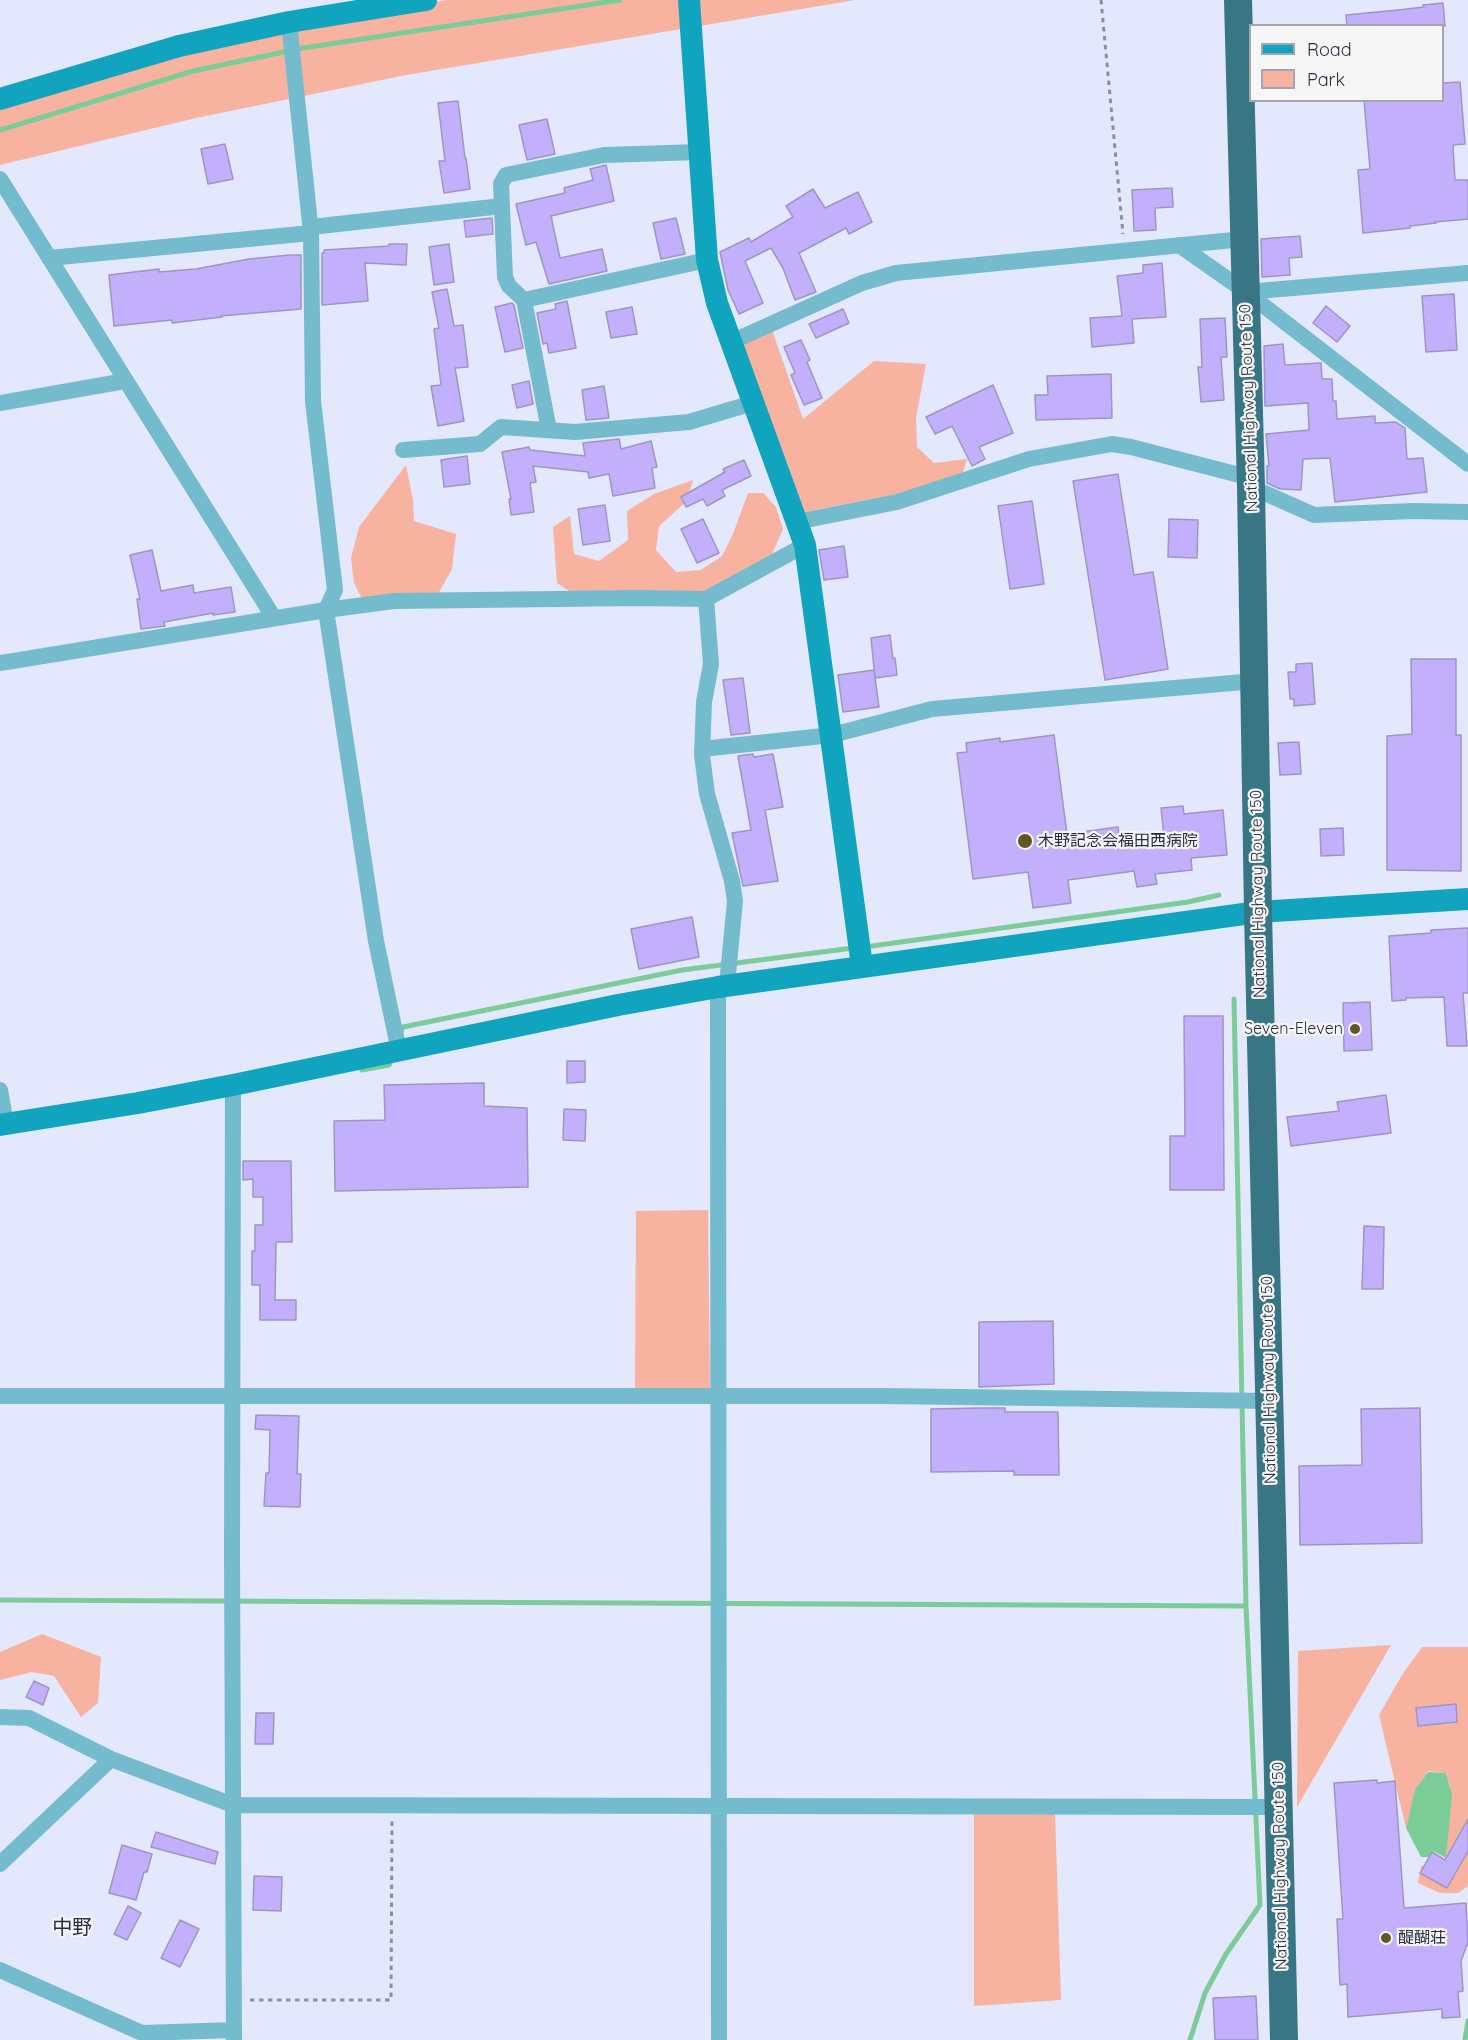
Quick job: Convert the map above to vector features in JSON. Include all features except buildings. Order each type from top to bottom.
[{"type":"highway","name":"National Highway Route 150","points":[[1238,0],[1251,482],[1258,912],[1284,2040]]},
{"type":"street","points":[[0,99],[179,46],[290,28],[426,0]]},
{"type":"street","points":[[689,0],[707,260],[717,303],[805,545],[862,966]]},
{"type":"street","points":[[290,28],[311,230],[313,401],[335,590],[326,610],[376,941],[399,1050]]},
{"type":"street","points":[[549,430],[524,300],[509,286],[505,277],[501,184],[506,175],[604,155],[699,152]]},
{"type":"street","points":[[0,179],[274,618]]},
{"type":"street","points":[[48,258],[311,230],[502,206]]},
{"type":"street","points":[[731,342],[862,283],[896,273],[1244,239]]},
{"type":"street","points":[[1179,245],[1246,292],[1468,464]]},
{"type":"street","points":[[524,300],[707,260]]},
{"type":"street","points":[[1246,292],[1468,273]]},
{"type":"street","points":[[0,403],[125,381]]},
{"type":"street","points":[[403,450],[480,444],[501,427],[575,432],[688,422],[753,403]]},
{"type":"street","points":[[796,522],[897,502],[1029,459],[1112,444],[1131,447],[1251,482],[1314,515],[1413,511],[1468,512]]},
{"type":"street","points":[[0,663],[274,618],[394,601],[706,599],[805,545]]},
{"type":"street","points":[[706,599],[711,664],[704,702],[702,749],[707,794],[732,881],[735,901],[722,986],[719,1396],[719,2040]]},
{"type":"street","points":[[702,749],[832,735],[932,709],[1255,681]]},
{"type":"street","points":[[0,1090],[3,1124],[138,1103],[233,1085],[618,1005],[722,986],[1258,912],[1468,899]]},
{"type":"street","points":[[0,1970],[142,2033],[234,2035],[233,1085]]},
{"type":"street","points":[[0,1396],[881,1396],[1269,1401]]},
{"type":"street","points":[[0,1717],[29,1718],[111,1759],[233,1805],[1278,1807]]},
{"type":"street","points":[[0,1864],[111,1759]]},
{"type":"path","points":[[1101,0],[1125,251]]},
{"type":"path","points":[[233,2000],[391,2000],[392,1805]]},
{"type":"green space","points":[[446,0],[855,0],[406,75],[196,118],[0,165],[0,98],[238,40]]},
{"type":"green space","points":[[770,324],[803,419],[874,361],[926,364],[916,418],[917,447],[934,463],[967,459],[960,482],[794,514],[731,342]]},
{"type":"green space","points":[[406,465],[413,500],[414,521],[456,534],[452,569],[434,601],[365,605],[354,583],[351,558],[359,527]]},
{"type":"green space","points":[[693,480],[687,501],[659,526],[656,550],[676,572],[701,570],[722,556],[748,493],[763,493],[776,507],[783,529],[766,568],[706,599],[581,599],[557,583],[553,527],[570,516],[574,554],[599,561],[628,540],[627,511],[654,494]]},
{"type":"green space","points":[[708,1210],[710,1388],[635,1388],[636,1211]]},
{"type":"green space","points":[[42,1634],[101,1657],[98,1703],[81,1717],[54,1676],[32,1672],[0,1680],[0,1652]]},
{"type":"green space","points":[[1391,1645],[1297,1807],[1298,1651]]},
{"type":"green space","points":[[1422,1647],[1468,1647],[1468,1886],[1458,1893],[1440,1893],[1418,1883],[1421,1866],[1446,1858],[1450,1786],[1446,1773],[1428,1771],[1415,1792],[1406,1828],[1379,1715],[1402,1675]]},
{"type":"green space","points":[[1055,1812],[1061,2000],[974,2006],[974,1813]]},
{"type":"shaded area","points":[[1428,1772],[1446,1773],[1452,1795],[1446,1858],[1433,1851],[1429,1857],[1421,1857],[1406,1828],[1415,1790]]},
{"type":"waterway","points":[[0,130],[193,71],[303,48],[620,0]]},
{"type":"waterway","points":[[865,947],[1188,902],[1219,895]]},
{"type":"waterway","points":[[400,1034],[403,1027],[682,970],[853,948]]},
{"type":"waterway","points":[[1190,2040],[1205,1993],[1226,1954],[1260,1905],[1246,1606],[1234,999]]},
{"type":"waterway","points":[[362,1070],[389,1065],[392,1057]]},
{"type":"waterway","points":[[0,1600],[1246,1606]]},
{"type":"waterway","points":[[1465,2040],[1468,2021]]},
{"type":"place","name":"木野記念会福田西病院","points":[[1025,841]]},
{"type":"place","name":"Seven-Eleven","points":[[1355,1029]]},
{"type":"place","name":"醍醐荘","points":[[1386,1938]]},
{"type":"district","name":"中野","points":[[72,1928]]}]
